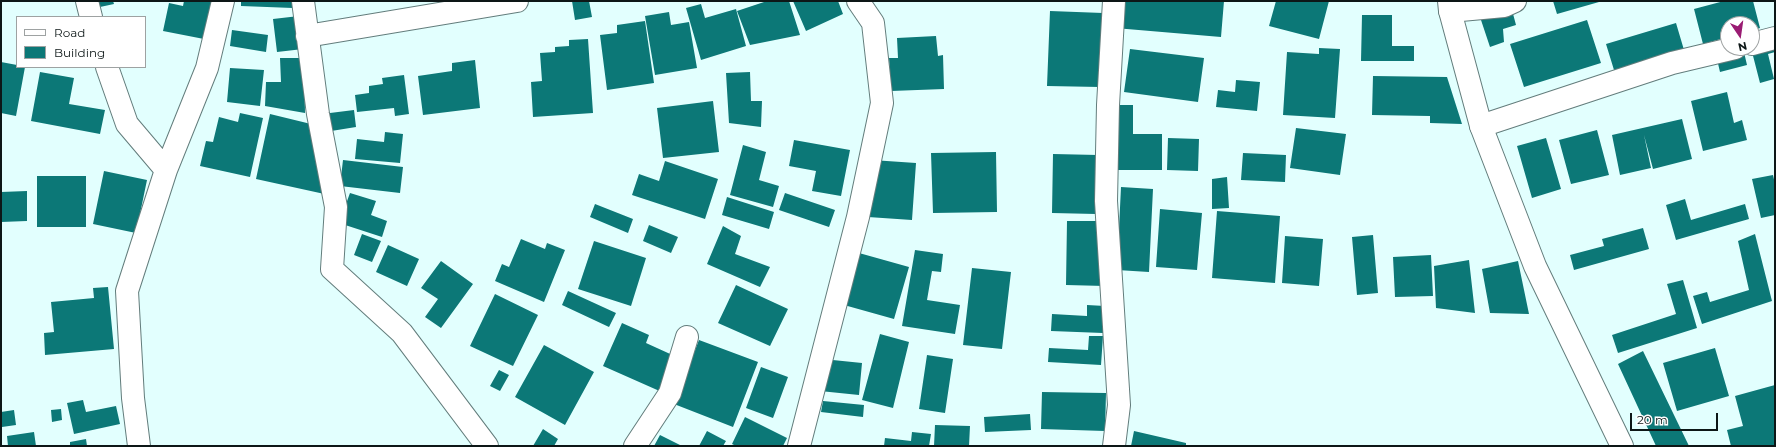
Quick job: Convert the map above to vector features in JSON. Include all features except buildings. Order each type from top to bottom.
[{"type":"street","points":[[87,1],[90,16]]},
{"type":"street","points":[[139,446],[133,398],[127,291],[166,170],[207,68],[223,1]]},
{"type":"street","points":[[303,1],[318,114],[336,207],[332,269],[402,333],[487,446]]},
{"type":"street","points":[[307,36],[517,1]]},
{"type":"street","points":[[799,446],[858,217],[882,104],[873,23],[858,1]]},
{"type":"street","points":[[1114,1],[1108,105],[1106,201],[1119,405],[1114,446]]},
{"type":"street","points":[[1515,1],[1504,6],[1450,6],[1481,126],[1535,266],[1622,446]]},
{"type":"street","points":[[1760,42],[1775,38]]},
{"type":"street","points":[[1481,126],[1672,63],[1720,52]]},
{"type":"street","points":[[108,68],[127,124],[166,170]]},
{"type":"street","points":[[635,446],[670,393],[687,337]]}]
